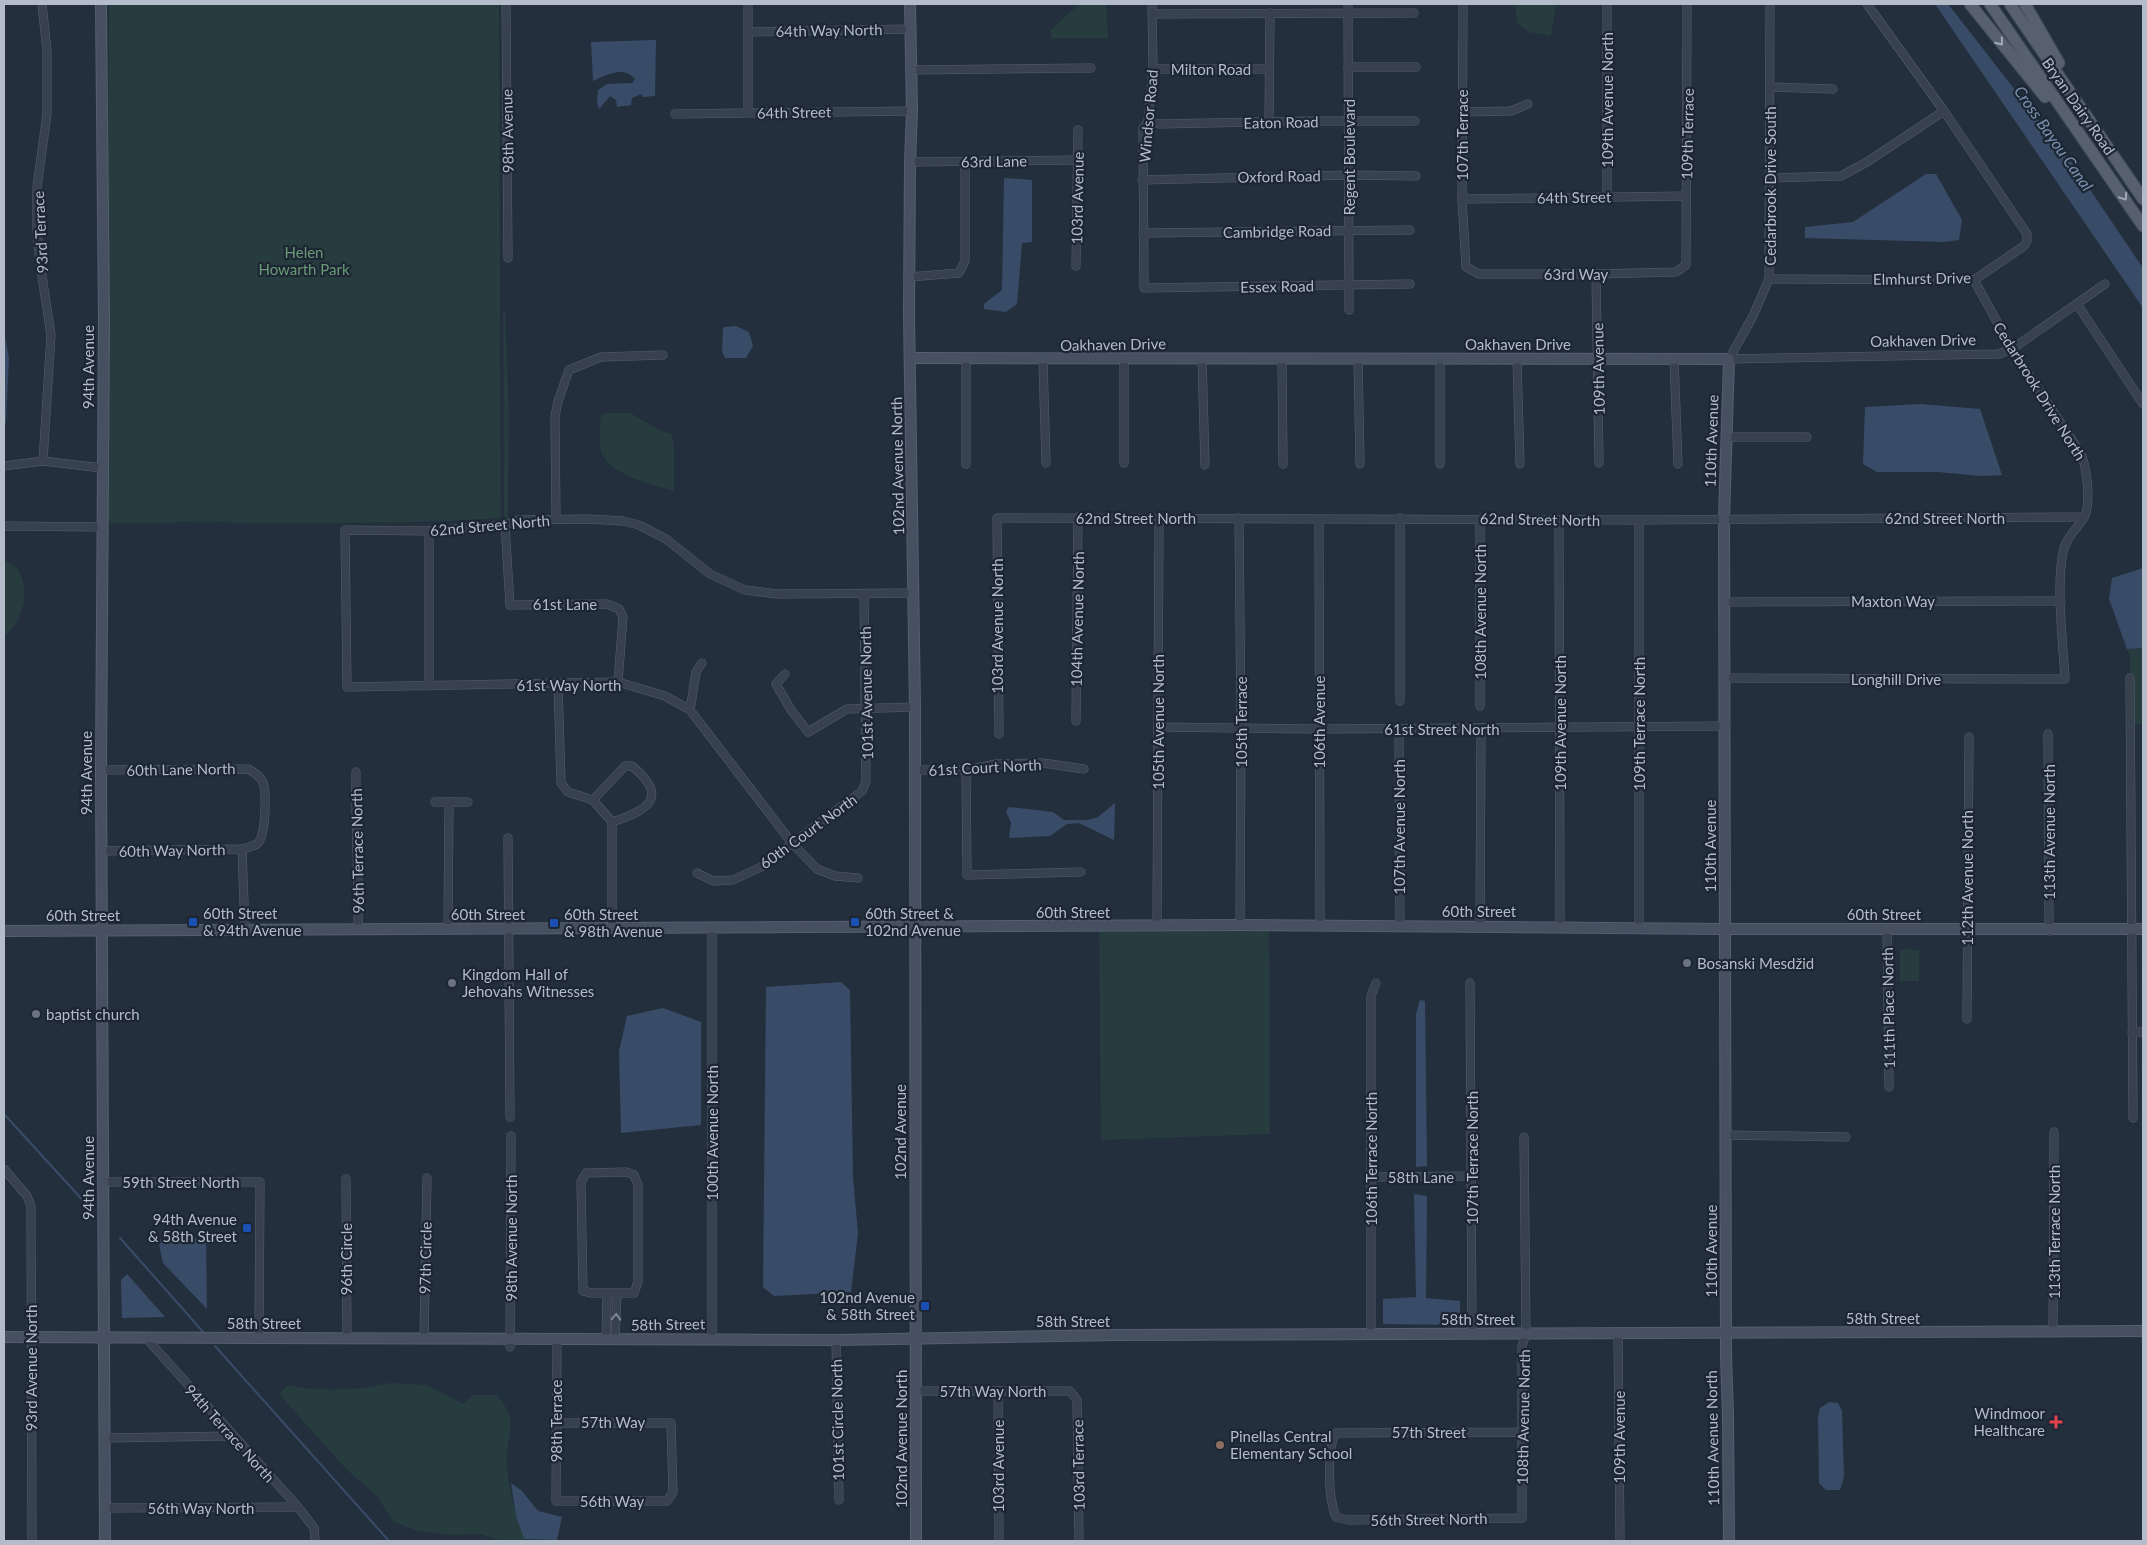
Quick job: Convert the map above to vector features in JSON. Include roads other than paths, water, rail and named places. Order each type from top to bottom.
[{"type":"main road","points":[[1970,4],[2104,168]]},
{"type":"main road","name":"Bryan Dairy Road","points":[[1990,4],[2143,226]]},
{"type":"main road","name":"Bryan Dairy Road","points":[[2010,4],[2093,123],[2143,199]]},
{"type":"main road","points":[[2025,4],[2093,123]]},
{"type":"street","name":"93rd Terrace","points":[[42,4],[47,51],[47,114],[37,187],[38,230],[40,263],[51,335],[43,461]]},
{"type":"street","name":"94th Avenue","points":[[101,4],[104,320],[101,770],[105,1541]]},
{"type":"street","name":"98th Avenue","points":[[506,4],[508,258]]},
{"type":"street","points":[[748,4],[748,112]]},
{"type":"street","name":"102nd Avenue North","points":[[910,4],[912,111],[910,162],[910,358],[914,593],[915,927]]},
{"type":"street","name":"Windsor Road","points":[[1144,288],[1143,128],[1148,121],[1153,69],[1152,4]]},
{"type":"street","name":"Regent Boulevard","points":[[1348,4],[1350,122],[1348,310]]},
{"type":"street","name":"107th Terrace","points":[[1463,4],[1462,199],[1466,267]]},
{"type":"street","name":"109th Avenue North","points":[[1607,4],[1607,196]]},
{"type":"street","name":"109th Terrace","points":[[1686,265],[1688,4]]},
{"type":"street","name":"Cedarbrook Drive South","points":[[1729,358],[1754,316],[1769,279],[1770,4]]},
{"type":"street","name":"Elmhurst Drive","points":[[1769,279],[1974,280],[2024,246],[2027,241],[2027,234],[1944,111],[1867,4]]},
{"type":"street","points":[[1268,122],[1270,13]]},
{"type":"street","points":[[1152,14],[1414,13]]},
{"type":"street","name":"64th Way North","points":[[748,32],[910,29]]},
{"type":"street","points":[[1348,67],[1416,67]]},
{"type":"street","points":[[911,70],[1091,68]]},
{"type":"street","name":"Milton Road","points":[[1153,69],[1269,69]]},
{"type":"street","points":[[1770,88],[1833,89]]},
{"type":"street","points":[[1462,112],[1511,111],[1528,104]]},
{"type":"street","name":"64th Street","points":[[675,114],[912,111]]},
{"type":"street","points":[[1769,178],[1841,176],[1867,162],[1944,111]]},
{"type":"street","name":"Eaton Road","points":[[1148,121],[1159,124],[1415,121]]},
{"type":"street","name":"103rd Avenue","points":[[1076,266],[1078,130]]},
{"type":"street","name":"63rd Lane","points":[[910,162],[1078,160]]},
{"type":"street","points":[[910,277],[959,273],[965,261],[967,247],[965,161]]},
{"type":"street","name":"Oxford Road","points":[[1142,180],[1349,175],[1416,176]]},
{"type":"street","name":"64th Street","points":[[1462,199],[1686,196]]},
{"type":"street","name":"Cambridge Road","points":[[1143,233],[1410,230]]},
{"type":"street","name":"63rd Way","points":[[1466,267],[1479,274],[1596,274],[1676,272],[1686,265]]},
{"type":"street","name":"109th Avenue","points":[[1596,274],[1599,463]]},
{"type":"street","name":"Cedarbrook Drive North","points":[[1974,280],[2012,350],[2080,452],[2086,465],[2088,484],[2084,517]]},
{"type":"street","name":"Essex Road","points":[[1144,288],[1410,284]]},
{"type":"street","name":"Oakhaven Drive","points":[[910,358],[1043,360],[1202,358],[1674,359],[1999,354],[2012,350],[2105,284]]},
{"type":"street","points":[[2077,304],[2143,404]]},
{"type":"street","points":[[556,519],[555,416],[569,370],[601,356],[664,355]]},
{"type":"street","points":[[966,358],[966,464]]},
{"type":"street","points":[[1202,358],[1205,465]]},
{"type":"street","points":[[1282,358],[1282,464]]},
{"type":"street","points":[[1358,358],[1360,464]]},
{"type":"street","name":"110th Avenue","points":[[1726,1334],[1724,929],[1726,678],[1724,519],[1729,358]]},
{"type":"street","points":[[1124,359],[1124,463]]},
{"type":"street","points":[[1440,359],[1440,464]]},
{"type":"street","points":[[1517,359],[1520,464]]},
{"type":"street","points":[[1674,359],[1678,464]]},
{"type":"street","points":[[1043,360],[1046,463]]},
{"type":"street","points":[[1726,437],[1807,437]]},
{"type":"street","points":[[4,466],[43,461],[102,468]]},
{"type":"street","name":"104th Avenue North","points":[[1076,721],[1078,517]]},
{"type":"street","points":[[2061,600],[2063,552],[2068,537],[2084,517]]},
{"type":"street","name":"62nd Street North","points":[[997,518],[1639,520],[2084,517]]},
{"type":"street","name":"103rd Avenue North","points":[[997,518],[999,734]]},
{"type":"street","name":"105th Avenue North","points":[[1157,926],[1159,518]]},
{"type":"street","name":"105th Terrace","points":[[1239,518],[1240,925]]},
{"type":"street","points":[[1400,518],[1400,701]]},
{"type":"street","name":"108th Avenue North","points":[[1480,519],[1480,706]]},
{"type":"street","name":"62nd Street North","points":[[347,687],[345,530],[428,531],[505,524],[518,520],[622,521],[639,525],[666,539],[710,574],[745,590],[777,594],[914,593]]},
{"type":"street","name":"106th Avenue","points":[[1319,520],[1320,925]]},
{"type":"street","name":"109th Avenue North","points":[[1559,520],[1560,927]]},
{"type":"street","name":"109th Terrace North","points":[[1639,520],[1639,928]]},
{"type":"street","name":"61st Lane","points":[[505,524],[510,605],[607,604],[619,609],[622,617],[618,682]]},
{"type":"street","points":[[4,526],[102,527]]},
{"type":"street","points":[[428,531],[429,686]]},
{"type":"street","name":"101st Avenue North","points":[[862,791],[866,782],[867,707],[864,594]]},
{"type":"street","name":"Maxton Way","points":[[1725,602],[2061,600]]},
{"type":"street","name":"Longhill Drive","points":[[1726,678],[2065,679],[2061,600]]},
{"type":"street","points":[[690,710],[696,672],[702,664]]},
{"type":"street","points":[[785,674],[776,684],[791,710],[808,732],[848,708],[915,707]]},
{"type":"street","points":[[2130,678],[2133,1118]]},
{"type":"street","name":"61st Way North","points":[[347,687],[618,682],[666,696],[690,710],[792,843],[818,869],[835,876],[858,878]]},
{"type":"street","points":[[558,684],[561,783],[568,792],[593,800],[612,822],[612,928]]},
{"type":"street","name":"61st Street North","points":[[1158,727],[1399,729],[1726,726]]},
{"type":"street","points":[[1480,728],[1480,927]]},
{"type":"street","name":"107th Avenue North","points":[[1399,729],[1400,925]]},
{"type":"street","name":"113th Avenue North","points":[[2048,734],[2049,931]]},
{"type":"street","name":"112th Avenue North","points":[[1967,1019],[1969,737]]},
{"type":"street","name":"61st Court North","points":[[915,770],[966,770],[996,764],[1044,763],[1084,769]]},
{"type":"street","points":[[593,800],[625,766],[632,766],[643,776],[652,787],[653,797],[650,804],[628,817],[612,822]]},
{"type":"street","name":"60th Lane North","points":[[101,770],[248,769],[260,776],[264,785],[263,836],[258,843],[242,849]]},
{"type":"street","points":[[966,770],[967,875],[1081,872]]},
{"type":"street","name":"96th Terrace North","points":[[356,772],[355,834],[359,857],[358,929]]},
{"type":"street","name":"60th Court North","points":[[697,873],[713,881],[733,880],[761,867],[862,791]]},
{"type":"street","points":[[436,802],[468,802]]},
{"type":"street","points":[[448,929],[449,802]]},
{"type":"street","points":[[508,838],[510,1117]]},
{"type":"street","points":[[242,849],[245,930]]},
{"type":"street","name":"60th Way North","points":[[102,851],[242,849]]},
{"type":"street","name":"60th Street","points":[[4,931],[1240,925],[2049,931],[2143,929]]},
{"type":"street","name":"102nd Avenue","points":[[915,927],[915,1338]]},
{"type":"street","name":"100th Avenue North","points":[[712,928],[712,1338]]},
{"type":"street","name":"111th Place North","points":[[1887,929],[1889,1087]]},
{"type":"street","name":"106th Terrace North","points":[[1371,1335],[1371,996],[1376,983]]},
{"type":"street","name":"107th Terrace North","points":[[1470,983],[1472,1334]]},
{"type":"street","points":[[2132,1032],[2143,1032]]},
{"type":"street","name":"113th Terrace North","points":[[2053,1332],[2054,1132]]},
{"type":"street","points":[[1726,1135],[1846,1137]]},
{"type":"street","name":"98th Avenue North","points":[[510,1343],[511,1136]]},
{"type":"street","name":"108th Avenue North","points":[[1522,1518],[1522,1346],[1526,1334],[1524,1137]]},
{"type":"street","name":"93rd Avenue North","points":[[4,1170],[27,1196],[31,1206],[32,1541]]},
{"type":"street","points":[[626,1172],[634,1174],[638,1185],[638,1282],[634,1293],[607,1294],[583,1291],[581,1182],[586,1174],[626,1172]]},
{"type":"street","name":"58th Lane","points":[[1371,1177],[1472,1176]]},
{"type":"street","name":"97th Circle","points":[[424,1338],[427,1178]]},
{"type":"street","name":"96th Circle","points":[[346,1179],[347,1339]]},
{"type":"street","name":"59th Street North","points":[[103,1182],[260,1182],[259,1338]]},
{"type":"street","points":[[607,1294],[611,1340]]},
{"type":"street","points":[[611,1340],[617,1294]]},
{"type":"street","name":"58th Street","points":[[4,1337],[424,1338],[510,1343],[557,1340],[712,1338],[836,1340],[1472,1334],[2143,1331]]},
{"type":"street","name":"109th Avenue","points":[[1618,1334],[1620,1539]]},
{"type":"street","name":"110th Avenue North","points":[[1726,1334],[1729,1541]]},
{"type":"street","name":"94th Terrace North","points":[[146,1338],[298,1508],[314,1528],[315,1541]]},
{"type":"street","name":"102nd Avenue North","points":[[915,1338],[916,1541]]},
{"type":"street","name":"98th Terrace","points":[[556,1501],[557,1340]]},
{"type":"street","name":"101st Circle North","points":[[836,1340],[838,1500]]},
{"type":"street","name":"57th Way North","points":[[916,1391],[1070,1391]]},
{"type":"street","name":"103rd Avenue","points":[[998,1391],[999,1541]]},
{"type":"street","name":"103rd Terrace","points":[[1070,1391],[1077,1400],[1079,1541]]},
{"type":"street","name":"57th Way","points":[[555,1422],[671,1423],[673,1492],[668,1501]]},
{"type":"street","name":"57th Street","points":[[1336,1517],[1331,1507],[1330,1444],[1335,1433],[1523,1432]]},
{"type":"street","points":[[105,1438],[232,1436]]},
{"type":"street","name":"56th Way","points":[[556,1501],[668,1501]]},
{"type":"street","name":"56th Way North","points":[[105,1508],[298,1508]]},
{"type":"street","name":"56th Street North","points":[[1336,1517],[1348,1520],[1522,1518]]},
{"type":"water","points":[[1935,4],[1948,4],[2072,163],[2143,268],[2143,308]]},
{"type":"water","points":[[656,40],[655,96],[643,97],[641,94],[632,98],[631,105],[617,107],[616,100],[610,96],[599,109],[597,103],[598,90],[607,84],[632,83],[635,79],[626,73],[615,72],[593,81],[591,42]]},
{"type":"water","points":[[1926,174],[1936,174],[1962,220],[1959,240],[1944,242],[1805,238],[1805,227],[1853,222]]},
{"type":"water","points":[[1004,178],[1032,180],[1032,242],[1022,243],[1017,304],[1006,312],[984,309],[984,304],[1002,290]]},
{"type":"water","points":[[736,326],[749,332],[753,346],[746,358],[725,358],[722,351],[723,329],[724,327]]},
{"type":"water","points":[[4,332],[9,358],[4,432]]},
{"type":"water","points":[[1921,404],[1980,409],[2002,475],[1981,476],[1938,472],[1877,472],[1863,464],[1865,407]]},
{"type":"water","points":[[2143,568],[2143,648],[2127,649],[2109,599],[2112,578]]},
{"type":"water","points":[[1115,803],[1114,840],[1079,823],[1067,824],[1050,836],[1009,838],[1011,823],[1006,811],[1009,807],[1053,812],[1064,820],[1088,820],[1098,817]]},
{"type":"water","points":[[841,982],[850,990],[853,1178],[858,1233],[851,1292],[774,1296],[763,1287],[766,987]]},
{"type":"water","points":[[1420,1000],[1425,1001],[1427,1166],[1416,1167],[1416,1014]]},
{"type":"water","points":[[663,1008],[701,1022],[701,1125],[621,1133],[619,1051],[627,1016]]},
{"type":"water","points":[[1414,1194],[1427,1196],[1426,1298],[1460,1301],[1460,1325],[1383,1324],[1383,1299],[1416,1297]]},
{"type":"water","points":[[206,1238],[207,1309],[163,1263],[158,1240]]},
{"type":"water","points":[[127,1274],[165,1317],[122,1318],[121,1280]]},
{"type":"water","points":[[1829,1402],[1838,1403],[1842,1411],[1844,1477],[1840,1490],[1826,1490],[1819,1483],[1818,1417],[1820,1408]]},
{"type":"water","points":[[511,1483],[522,1491],[538,1511],[562,1517],[557,1540],[524,1539],[516,1516]]},
{"type":"waterway","points":[[4,1114],[88,1206]]},
{"type":"waterway","points":[[120,1238],[205,1334]]},
{"type":"waterway","points":[[215,1346],[389,1541]]},
{"type":"place","name":"60th Street & 94th Avenue","points":[[193,922]]},
{"type":"place","name":"60th Street & 102nd Avenue","points":[[855,922]]},
{"type":"place","name":"60th Street & 98th Avenue","points":[[554,923]]},
{"type":"place","name":"Bosanski Mesdžid","points":[[1687,963]]},
{"type":"place","name":"Kingdom Hall of Jehovahs Witnesses","points":[[452,983]]},
{"type":"place","name":"baptist church","points":[[36,1014]]},
{"type":"place","name":"94th Avenue & 58th Street","points":[[247,1228]]},
{"type":"place","name":"102nd Avenue & 58th Street","points":[[925,1306]]},
{"type":"place","name":"Windmoor Healthcare","points":[[2056,1422]]},
{"type":"place","name":"Pinellas Central Elementary School","points":[[1220,1445]]},
{"type":"water label","name":"Cross Bayou Canal","points":[[2054,138]]},
{"type":"park label","name":"Helen Howarth Park","points":[[304,260]]}]
